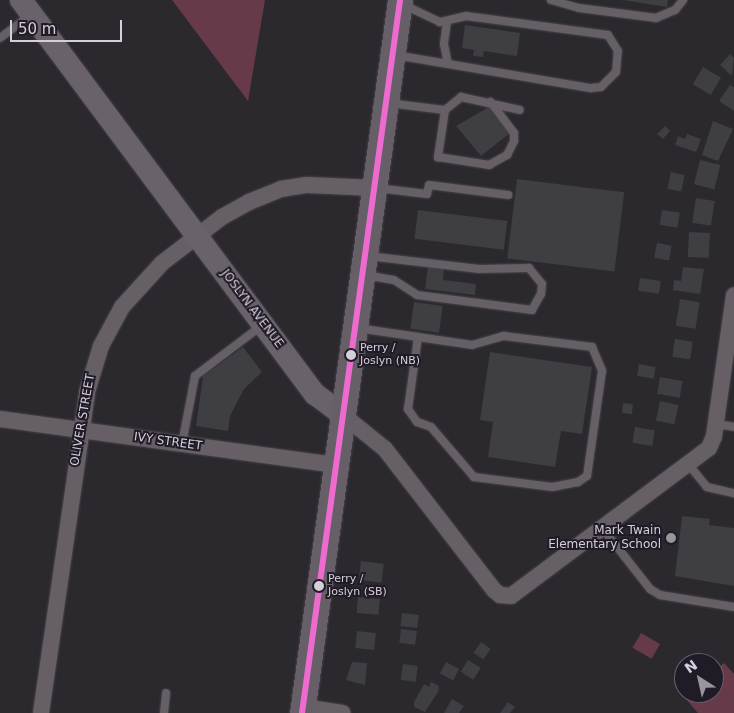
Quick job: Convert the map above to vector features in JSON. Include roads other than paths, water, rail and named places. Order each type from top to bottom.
[{"type":"main road","points":[[302,710],[400,1]]},
{"type":"main road","name":"JOSLYN AVENUE","points":[[26,7],[315,394],[343,415]]},
{"type":"street","name":"OLIVER STREET","points":[[40,713],[80,430],[91,373],[113,322],[146,278],[196,236],[242,205],[281,189],[321,184],[375,188]]},
{"type":"street","points":[[603,529],[709,448],[716,424],[733,304]]},
{"type":"street","name":"JOSLYN AVENUE","points":[[343,415],[385,449],[494,590],[504,596],[517,593],[603,529]]},
{"type":"street","name":"IVY STREET","points":[[0,419],[336,465]]},
{"type":"street","points":[[302,710],[343,713]]},
{"type":"lane","points":[[551,0],[579,8],[656,18],[674,10],[683,0]]},
{"type":"lane","points":[[393,54],[592,88],[610,81],[616,72],[618,51],[608,35],[466,16],[447,22],[432,20],[400,1]]},
{"type":"lane","points":[[0,38],[26,7]]},
{"type":"lane","points":[[447,22],[444,44],[448,64]]},
{"type":"lane","points":[[491,102],[514,133],[514,141],[507,155],[489,165],[438,158],[445,110],[461,97],[491,102],[520,110]]},
{"type":"lane","points":[[386,103],[445,110]]},
{"type":"lane","points":[[375,188],[427,194],[429,185],[508,195]]},
{"type":"lane","points":[[364,266],[479,269],[517,266],[529,268],[542,284],[541,294],[532,310],[417,296],[394,280],[364,266]]},
{"type":"lane","points":[[182,444],[195,376],[263,324]]},
{"type":"lane","points":[[355,328],[418,337],[472,345],[504,336],[592,348],[602,371],[587,476],[578,482],[552,486],[474,476],[431,427],[417,422],[408,409],[418,337]]},
{"type":"lane","points":[[716,424],[734,427]]},
{"type":"lane","points":[[689,465],[708,487],[734,493]]},
{"type":"lane","points":[[603,529],[650,589],[660,595],[734,607]]},
{"type":"lane","points":[[164,713],[166,692]]},
{"type":"place","name":"Perry / Joslyn (NB)","points":[[351,355]]},
{"type":"place","name":"Mark Twain Elementary School","points":[[671,538]]},
{"type":"place","name":"Perry / Joslyn (SB)","points":[[319,586]]}]
